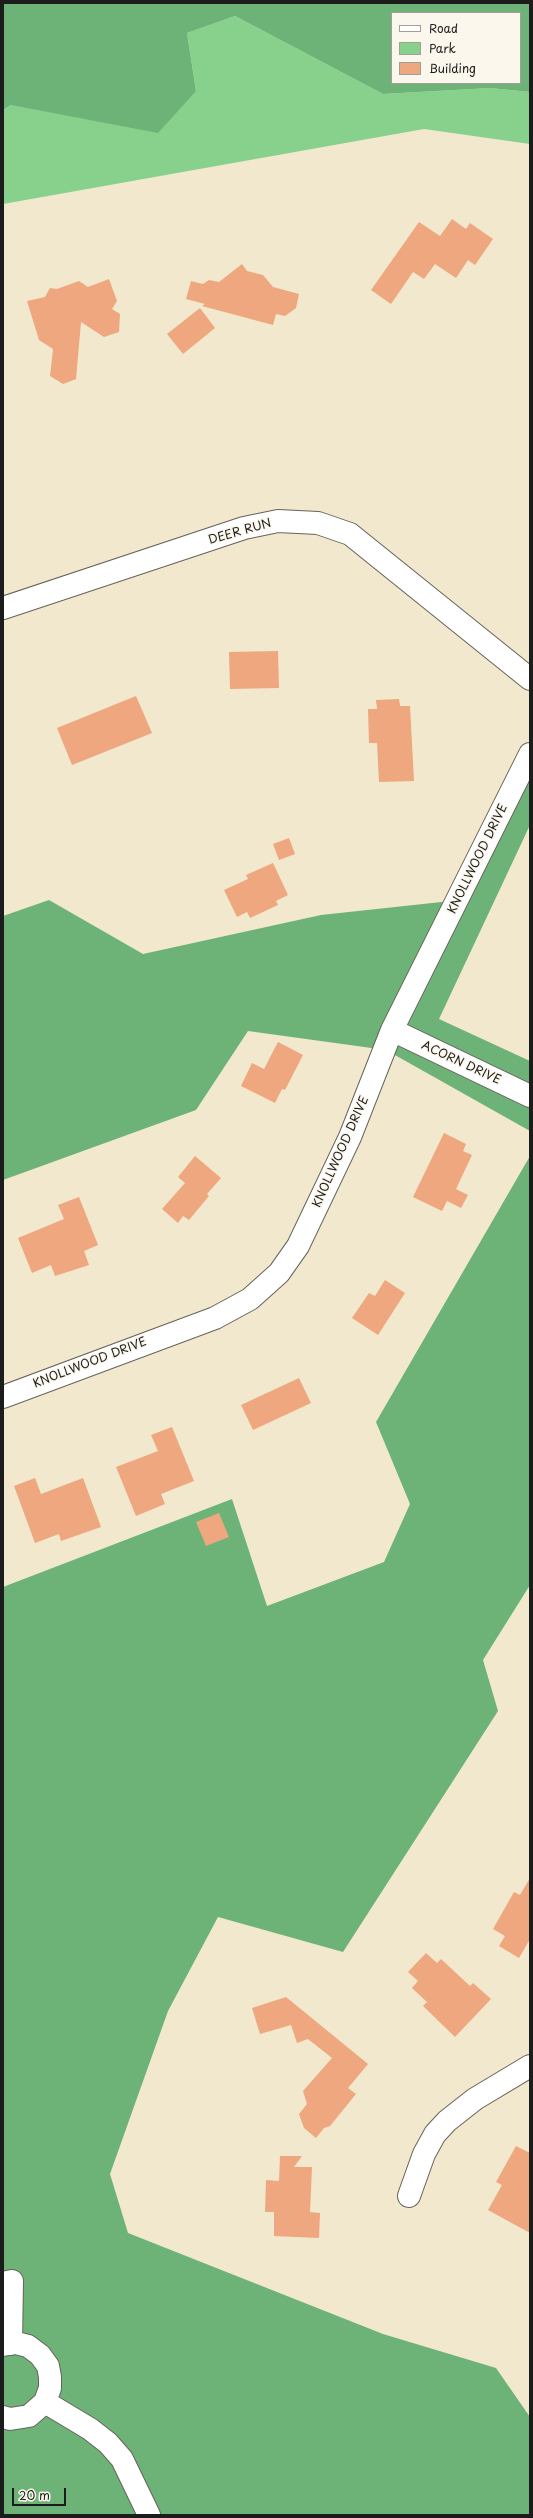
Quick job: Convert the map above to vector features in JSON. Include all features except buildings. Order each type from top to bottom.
[{"type":"street","name":"DEER RUN","points":[[3,608],[244,528],[278,521],[318,523],[350,534],[530,679]]},
{"type":"street","name":"KNOLLWOOD DRIVE","points":[[3,1397],[215,1318],[244,1304],[260,1293],[279,1273],[298,1246],[350,1137],[392,1030],[530,754]]},
{"type":"street","name":"ACORN DRIVE","points":[[392,1030],[530,1096]]},
{"type":"street","points":[[409,2196],[424,2154],[435,2134],[447,2121],[475,2099],[530,2066]]},
{"type":"street","points":[[3,2417],[10,2419],[29,2416],[45,2402],[50,2388],[48,2366],[40,2355],[28,2346],[7,2345],[7,2282]]},
{"type":"street","points":[[45,2402],[90,2429],[108,2443],[122,2459],[149,2515]]},
{"type":"green space","points":[[3,3],[530,3],[530,92],[490,88],[383,94],[235,16],[187,33],[196,91],[158,133],[11,105],[3,110]]},
{"type":"green space","points":[[235,16],[383,94],[490,88],[530,92],[530,144],[424,129],[3,204],[3,110],[11,105],[196,91],[187,33]]},
{"type":"green space","points":[[530,770],[530,825],[439,1019],[530,1061],[530,1131],[386,1050],[248,1031],[196,1110],[3,1180],[3,916],[49,900],[143,954],[321,915],[460,900]]},
{"type":"green space","points":[[530,1156],[530,1585],[483,1660],[498,1711],[343,1952],[218,1917],[168,2011],[110,2174],[128,2233],[383,2334],[496,2368],[530,2417],[530,2515],[3,2515],[3,1587],[232,1499],[267,1606],[384,1562],[410,1504],[376,1422]]}]
